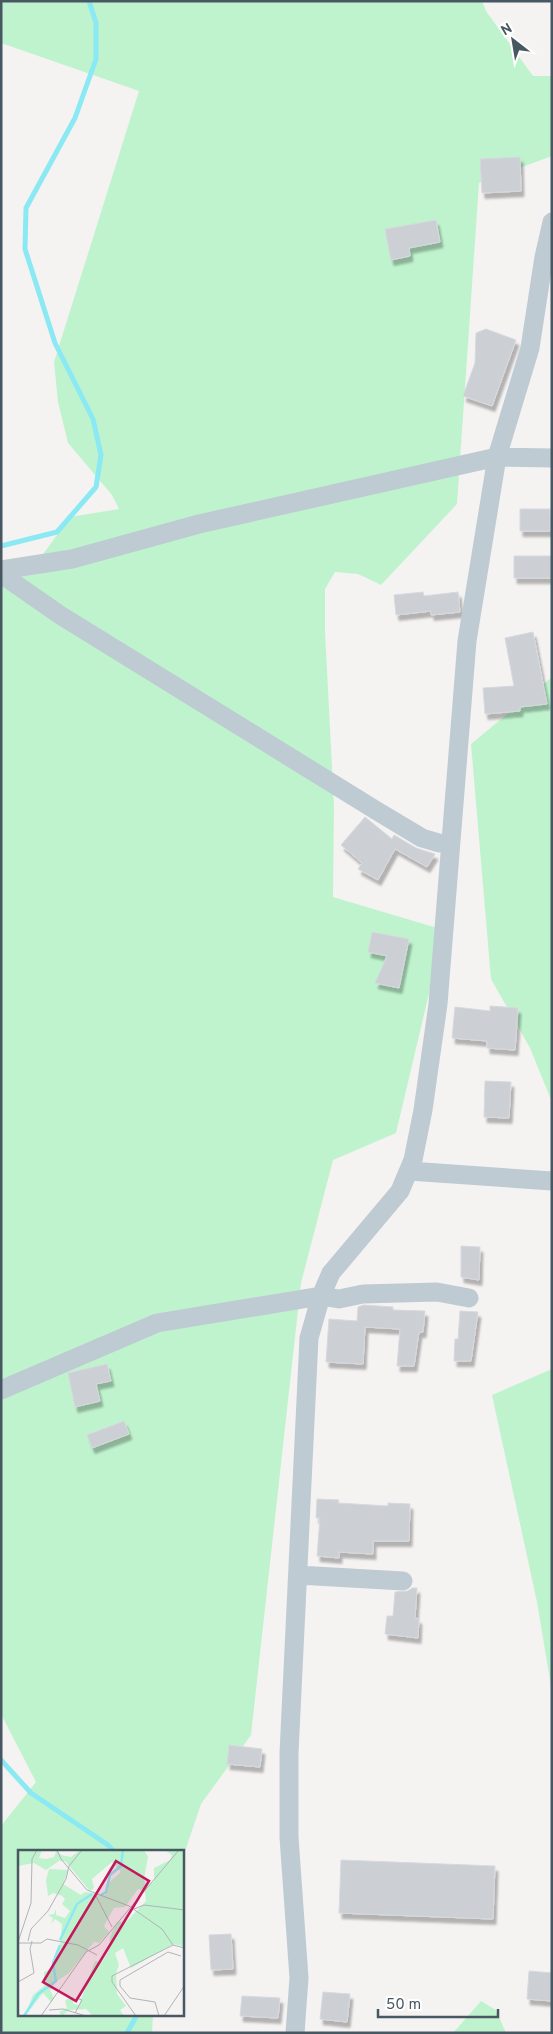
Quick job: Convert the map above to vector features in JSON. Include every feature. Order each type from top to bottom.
[{"type":"street","points":[[295,2033],[299,1978],[289,1837],[289,1753],[309,1338],[321,1296],[331,1273],[400,1192],[413,1160],[423,1110],[438,1004],[467,641],[497,457],[530,348],[544,257],[552,222]]},
{"type":"street","points":[[1,570],[72,559],[199,524],[497,457],[552,458]]},
{"type":"street","points":[[1,574],[60,615],[376,811],[422,838],[439,843]]},
{"type":"street","points":[[409,1171],[552,1181]]},
{"type":"street","points":[[1,1390],[156,1323],[321,1296],[338,1299],[363,1294],[437,1292],[469,1298]]},
{"type":"street","points":[[298,1575],[403,1582]]},
{"type":"green space","points":[[1,1],[482,1],[486,11],[533,76],[552,76],[552,156],[479,183],[457,504],[381,585],[358,574],[335,572],[325,589],[325,631],[334,806],[333,897],[444,930],[396,1133],[333,1160],[301,1283],[251,1735],[201,1804],[184,1854],[184,1850],[18,1850],[18,2016],[153,2016],[152,2033],[1,2033],[1,1826],[36,1782],[1,1714],[1,581],[36,564],[70,517],[119,509],[112,495],[68,443],[58,402],[54,362],[139,91],[1,43]]},
{"type":"green space","points":[[552,677],[552,1102],[530,1048],[491,979],[471,744]]},
{"type":"green space","points":[[552,1369],[552,1692],[537,1602],[492,1395]]},
{"type":"green space","points":[[481,2001],[496,2010],[506,2033],[453,2033]]},
{"type":"building","points":[[520,157],[521,191],[482,193],[480,159]]},
{"type":"building","points":[[436,220],[440,242],[409,248],[410,256],[391,260],[385,229]]},
{"type":"building","points":[[486,329],[516,340],[492,406],[463,396],[475,363],[476,333]]},
{"type":"building","points":[[520,509],[550,509],[550,531],[520,531]]},
{"type":"building","points":[[514,556],[552,556],[552,578],[514,578]]},
{"type":"building","points":[[423,592],[424,596],[458,592],[460,612],[431,615],[431,611],[396,615],[394,595]]},
{"type":"building","points":[[533,632],[547,704],[520,707],[520,711],[485,714],[483,688],[514,686],[505,638]]},
{"type":"building","points":[[365,817],[392,839],[394,835],[416,848],[435,854],[427,867],[395,849],[378,880],[358,869],[362,863],[341,845]]},
{"type":"building","points":[[372,932],[409,939],[399,988],[375,983],[387,956],[368,952]]},
{"type":"building","points":[[490,1006],[518,1008],[515,1050],[487,1048],[487,1041],[452,1038],[455,1007],[490,1011]]},
{"type":"building","points":[[485,1081],[511,1082],[509,1118],[484,1117]]},
{"type":"building","points":[[461,1246],[480,1247],[479,1280],[461,1277]]},
{"type":"building","points":[[364,1305],[393,1307],[393,1310],[425,1311],[423,1332],[419,1332],[414,1366],[397,1366],[400,1329],[365,1327],[363,1364],[326,1362],[329,1319],[357,1321],[358,1307]]},
{"type":"building","points":[[460,1311],[478,1312],[471,1361],[454,1361],[455,1339],[458,1339]]},
{"type":"building","points":[[107,1364],[111,1381],[96,1384],[100,1401],[75,1407],[68,1373]]},
{"type":"building","points":[[124,1421],[129,1434],[92,1448],[87,1435]]},
{"type":"building","points":[[317,1499],[339,1500],[338,1503],[388,1506],[388,1503],[410,1504],[409,1541],[373,1541],[373,1554],[339,1552],[339,1558],[317,1556],[320,1518],[316,1518]]},
{"type":"building","points":[[412,1588],[417,1588],[415,1618],[419,1619],[418,1638],[385,1634],[387,1616],[393,1616],[395,1592],[408,1591]]},
{"type":"building","points":[[229,1745],[262,1749],[260,1767],[227,1764]]},
{"type":"building","points":[[341,1860],[495,1866],[493,1919],[339,1913]]},
{"type":"building","points":[[231,1934],[233,1969],[211,1970],[209,1935]]},
{"type":"building","points":[[529,1971],[552,1973],[552,2001],[527,1999]]},
{"type":"building","points":[[323,1992],[350,1994],[347,2022],[320,2019]]},
{"type":"building","points":[[242,1996],[280,1998],[278,2018],[240,2016]]},
{"type":"waterway","points":[[1,546],[57,532],[96,487],[101,455],[93,419],[55,343],[25,249],[26,208],[75,118],[96,59],[96,23],[89,1]]},
{"type":"waterway","points":[[1,1760],[31,1793],[108,1845],[112,1850]]},
{"type":"waterway","points":[[127,2033],[136,2016]]}]
